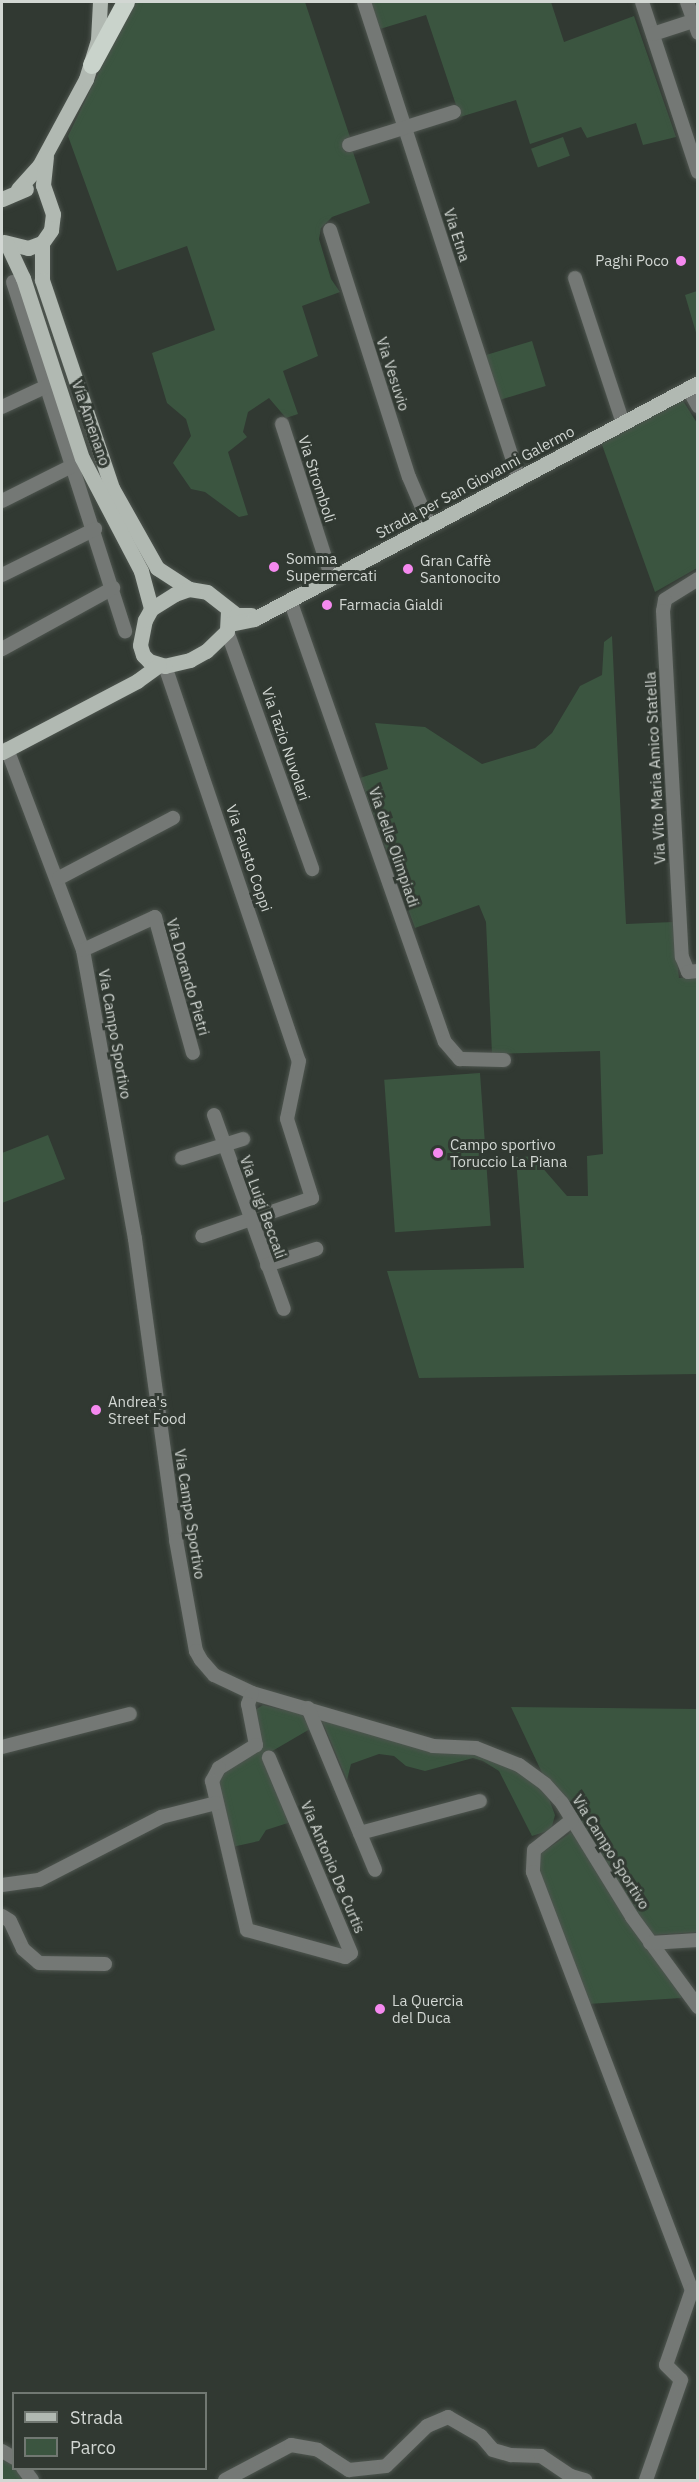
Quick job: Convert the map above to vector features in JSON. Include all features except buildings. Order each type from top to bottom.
[{"type":"highway","points":[[92,65],[126,2]]},
{"type":"main road","points":[[2,199],[18,189],[48,148],[92,65],[101,26],[100,2]]},
{"type":"main road","name":"Via Amenano","points":[[48,148],[43,185],[53,222],[42,243],[42,280],[112,488],[157,568],[189,589]]},
{"type":"main road","points":[[18,189],[37,192],[47,200]]},
{"type":"main road","points":[[4,242],[21,249],[42,243]]},
{"type":"main road","name":"Via Amenano","points":[[4,242],[23,278],[82,458],[141,572],[151,609]]},
{"type":"main road","name":"Strada per San Giovanni Galermo","points":[[228,622],[268,611],[332,579],[693,386]]},
{"type":"main road","points":[[4,750],[137,681],[162,665],[206,651],[228,622],[219,598],[189,589],[151,609],[141,635],[143,655],[137,681]]},
{"type":"main road","points":[[143,655],[162,665]]},
{"type":"street","name":"Via Etna","points":[[364,2],[519,479]]},
{"type":"street","points":[[642,2],[698,172]]},
{"type":"street","points":[[653,34],[695,27],[687,2]]},
{"type":"street","points":[[349,145],[454,112]]},
{"type":"street","name":"Via Vesuvio","points":[[330,230],[409,477],[430,526]]},
{"type":"street","points":[[575,278],[622,423]]},
{"type":"street","points":[[13,282],[126,631]]},
{"type":"street","points":[[2,407],[47,386]]},
{"type":"street","points":[[693,386],[698,406]]},
{"type":"street","name":"Via Stromboli","points":[[282,424],[332,579]]},
{"type":"street","points":[[2,501],[72,466]]},
{"type":"street","points":[[2,575],[94,529]]},
{"type":"street","name":"Via Vito Maria Amico Statella","points":[[693,972],[682,957],[663,611],[665,600],[698,579]]},
{"type":"street","points":[[2,649],[113,588]]},
{"type":"street","name":"Via delle Olimpiadi","points":[[290,600],[445,1042],[460,1059],[504,1060]]},
{"type":"street","name":"Via Tazio Nuvolari","points":[[228,622],[312,868]]},
{"type":"street","name":"Via Fausto Coppi","points":[[162,665],[299,1061],[287,1119],[312,1198],[251,1222]]},
{"type":"street","name":"Via Campo Sportivo","points":[[4,750],[59,878],[83,950],[135,1239],[176,1540],[196,1651],[214,1675],[252,1693],[433,1746],[493,1753],[544,1784],[572,1820],[650,1943],[698,2007]]},
{"type":"street","points":[[59,878],[173,818]]},
{"type":"street","name":"Via Dorando Pietri","points":[[83,950],[155,916],[193,1053]]},
{"type":"street","name":"Via Luigi Beccali","points":[[213,1116],[284,1309]]},
{"type":"street","points":[[182,1158],[243,1139]]},
{"type":"street","points":[[201,1236],[251,1222]]},
{"type":"street","points":[[267,1264],[316,1249]]},
{"type":"street","points":[[2,1886],[39,1880],[160,1817],[216,1803],[214,1774],[256,1745],[248,1704],[252,1693]]},
{"type":"street","points":[[308,1708],[375,1870]]},
{"type":"street","points":[[2,1747],[130,1714]]},
{"type":"street","name":"Via Antonio De Curtis","points":[[216,1803],[247,1930],[345,1957],[351,1953],[269,1758]]},
{"type":"street","points":[[360,1833],[480,1801]]},
{"type":"street","points":[[572,1820],[534,1850],[533,1872],[692,2289],[666,2365],[679,2374],[681,2380],[646,2481]]},
{"type":"street","points":[[2,1916],[10,1921],[23,1949],[39,1963],[105,1964]]},
{"type":"street","points":[[650,1943],[698,1940]]},
{"type":"street","points":[[225,2481],[291,2445],[318,2450],[349,2470],[386,2466],[428,2426],[448,2417],[481,2436],[493,2450],[511,2455],[541,2456],[585,2481]]},
{"type":"green space","points":[[133,2],[305,2],[350,137],[345,141],[345,152],[353,152],[370,203],[332,217],[321,228],[319,239],[331,279],[340,292],[302,306],[318,356],[283,371],[298,414],[286,418],[269,398],[248,412],[243,432],[247,437],[228,452],[248,515],[239,517],[205,492],[191,489],[173,463],[191,436],[186,419],[167,403],[152,353],[215,330],[187,246],[117,271],[68,136]]},
{"type":"green space","points":[[371,2],[551,2],[564,42],[634,16],[676,137],[643,145],[636,123],[587,138],[581,127],[530,144],[516,100],[460,117],[426,15],[380,29]]},
{"type":"green space","points":[[563,137],[570,156],[538,167],[531,149]]},
{"type":"green space","points":[[698,291],[697,336],[685,295]]},
{"type":"green space","points":[[532,341],[546,386],[500,400],[486,355]]},
{"type":"green space","points":[[682,399],[697,423],[697,568],[655,592],[601,442]]},
{"type":"green space","points":[[612,636],[626,924],[673,922],[679,978],[697,977],[697,1374],[419,1378],[387,1271],[524,1268],[516,1157],[540,1156],[540,1165],[567,1196],[588,1196],[587,1156],[603,1154],[600,1051],[492,1054],[486,922],[479,905],[415,928],[360,778],[388,769],[375,723],[425,727],[482,764],[535,748],[552,733],[580,686],[602,675],[604,642]]},
{"type":"green space","name":"Campo sportivo Toruccio La Piana","points":[[480,1073],[491,1226],[395,1232],[384,1080]]},
{"type":"green space","points":[[48,1135],[65,1179],[2,1203],[2,1153]]},
{"type":"green space","points":[[263,1705],[302,1714],[310,1729],[262,1757],[291,1822],[266,1830],[259,1841],[232,1847],[217,1781],[222,1769],[258,1751],[255,1710]]},
{"type":"green space","points":[[511,1707],[697,1709],[697,1932],[651,1935],[545,1779]]},
{"type":"green space","points":[[320,1716],[493,1758],[534,1781],[548,1796],[555,1815],[551,1830],[532,1836],[499,1771],[473,1758],[425,1771],[406,1766],[394,1756],[379,1754],[351,1764],[347,1780]]},
{"type":"green space","points":[[573,1831],[646,1948],[680,1990],[681,1998],[588,2004],[538,1873],[539,1855]]},
{"type":"green space","points":[[2,2455],[12,2463],[12,2470],[17,2470],[24,2480],[2,2480]]},
{"type":"place","name":"Paghi Poco","points":[[681,261]]},
{"type":"place","name":"Somma Supermercati","points":[[274,567]]},
{"type":"place","name":"Gran Caffè Santonocito","points":[[408,569]]},
{"type":"place","name":"Farmacia Gialdi","points":[[327,605]]},
{"type":"place","name":"Campo sportivo Toruccio La Piana","points":[[438,1153]]},
{"type":"place","name":"Andrea's Street Food","points":[[96,1410]]},
{"type":"place","name":"La Quercia del Duca","points":[[380,2009]]}]
